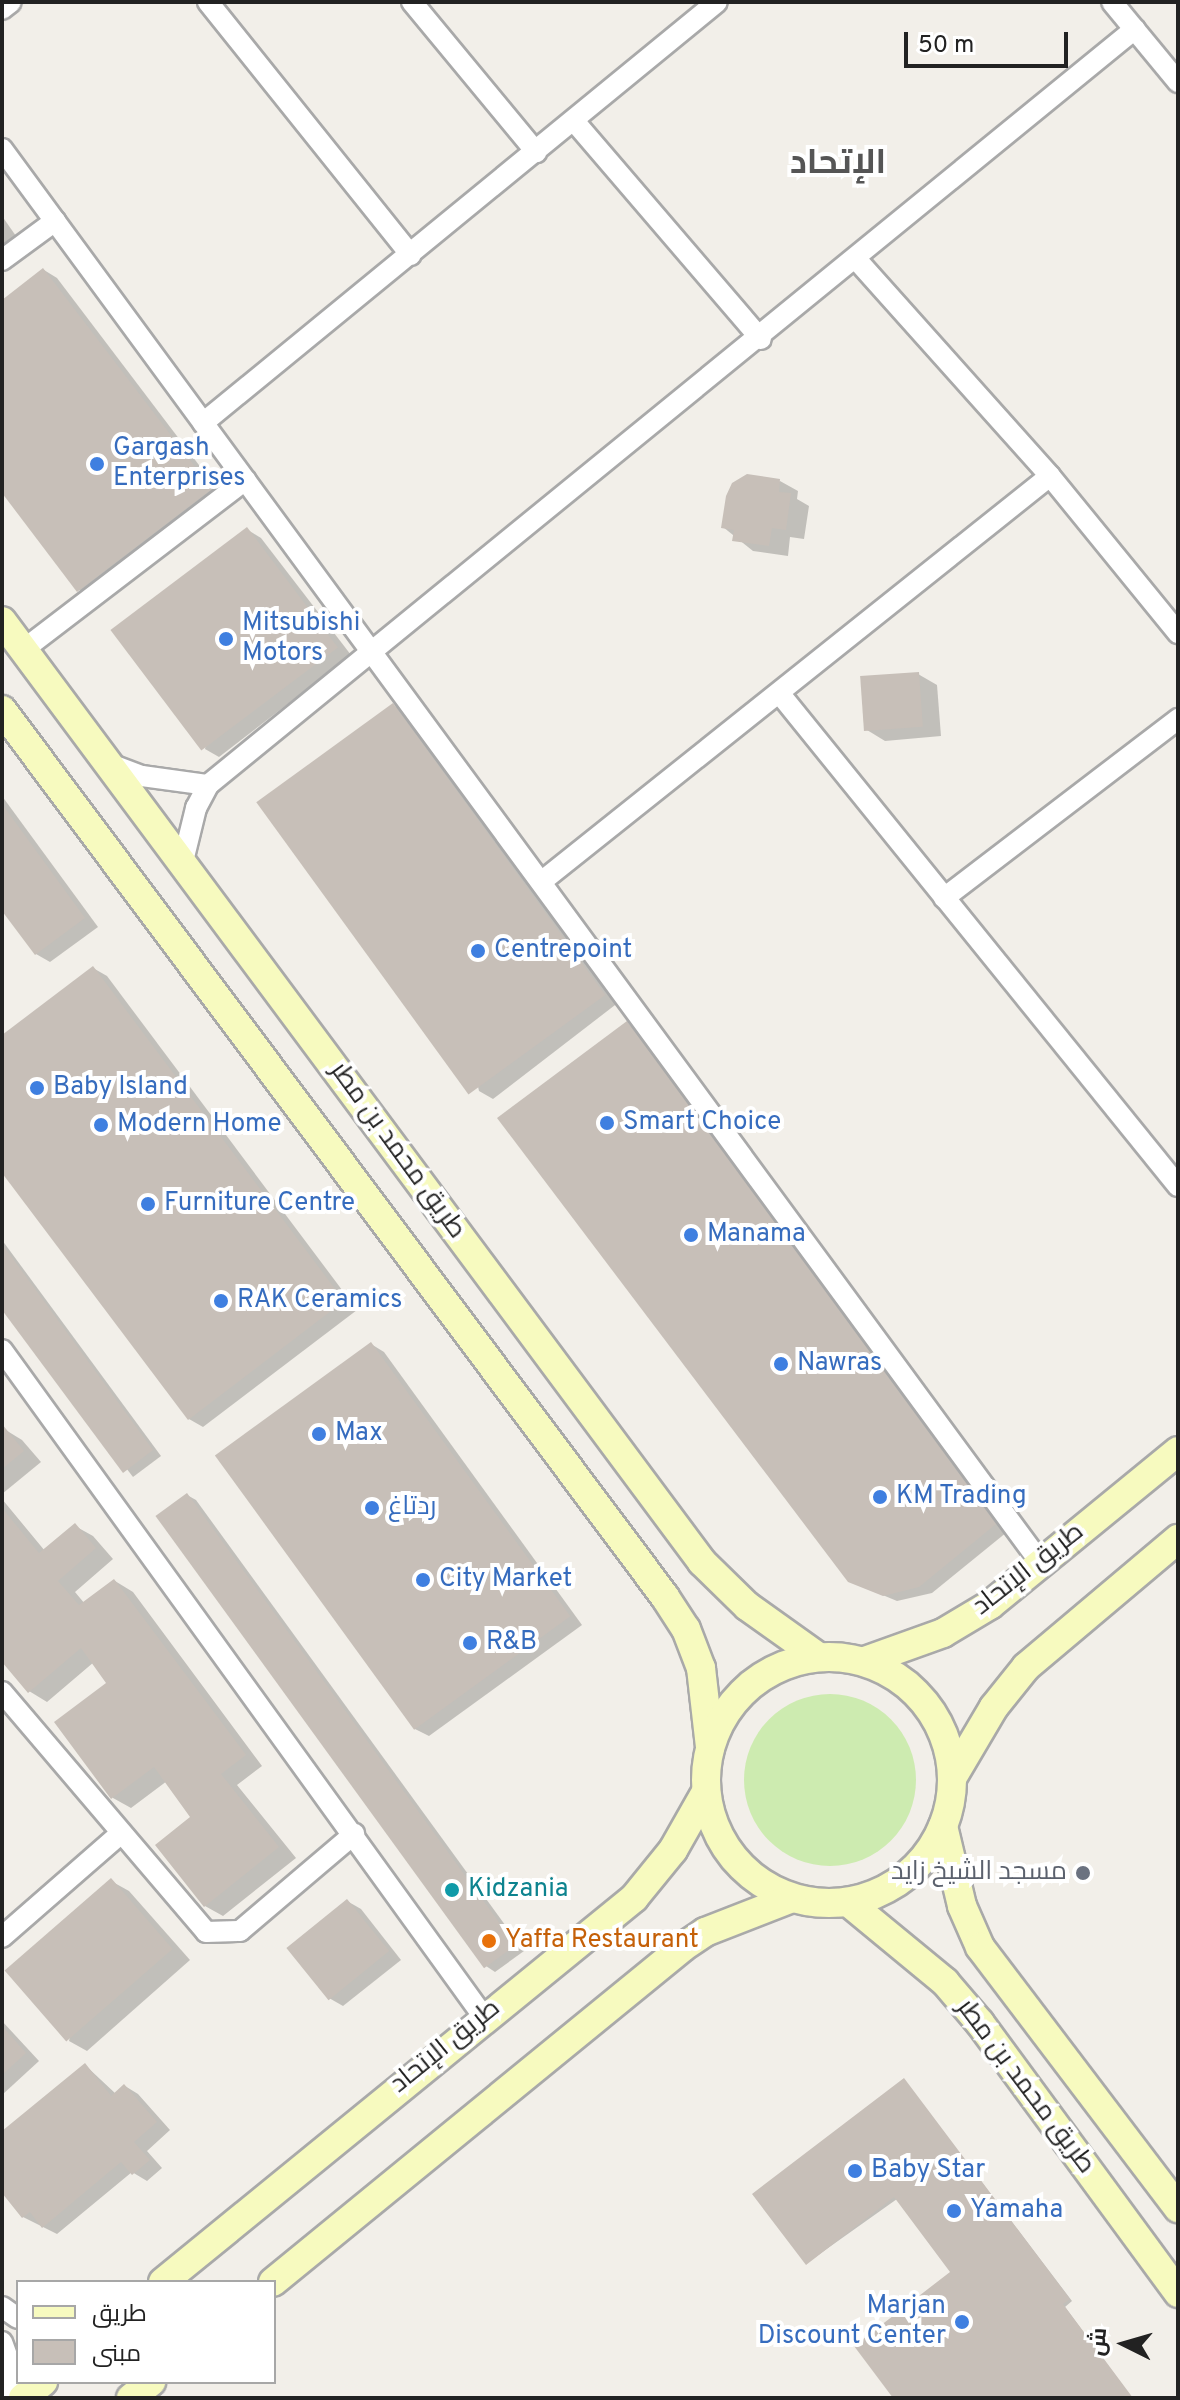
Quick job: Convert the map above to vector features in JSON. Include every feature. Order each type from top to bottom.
[{"type":"street","points":[[2,9],[11,2]]},
{"type":"street","points":[[208,2],[411,255]]},
{"type":"street","points":[[412,2],[536,152]]},
{"type":"street","points":[[203,423],[717,2]]},
{"type":"street","points":[[1112,2],[1178,82]]},
{"type":"street","points":[[183,861],[196,808],[208,785],[761,339],[1135,29]]},
{"type":"street","points":[[574,121],[761,339]]},
{"type":"street","points":[[2,149],[1040,1562]]},
{"type":"street","points":[[2,260],[55,221]]},
{"type":"street","points":[[856,259],[1050,476],[1178,633]]},
{"type":"street","points":[[541,882],[1050,476]]},
{"type":"street","points":[[23,650],[245,480]]},
{"type":"street","name":"طريق محمد بن مطر","points":[[2,621],[702,1562],[747,1606],[817,1656]]},
{"type":"street","points":[[780,694],[1178,1186]]},
{"type":"street","name":"طريق محمد بن مطر","points":[[2,710],[665,1597],[686,1629],[701,1668],[710,1747]]},
{"type":"street","points":[[944,898],[1178,719]]},
{"type":"street","points":[[110,764],[142,776],[208,785]]},
{"type":"street","points":[[2,1350],[483,2016]]},
{"type":"street","name":"طريق اﻹتحاد","points":[[865,1661],[956,1626],[1178,1451]]},
{"type":"street","points":[[952,1778],[994,1707],[1026,1667],[1178,1539]]},
{"type":"street","points":[[817,1656],[865,1661],[910,1686],[928,1705],[949,1752],[952,1778],[943,1826],[915,1868],[873,1895],[848,1902],[792,1898],[766,1886],[733,1858],[712,1820],[706,1792],[710,1747],[721,1719],[750,1685],[788,1662],[817,1656]]},
{"type":"street","points":[[2,1692],[196,1924],[222,1935],[240,1931],[354,1834]]},
{"type":"street","name":"طريق اﻹتحاد","points":[[165,2280],[483,2016],[634,1898],[673,1850],[706,1792]]},
{"type":"street","name":"طريق محمد بن مطر","points":[[943,1826],[962,1906],[980,1947],[1178,2208]]},
{"type":"street","points":[[2,1937],[119,1835]]},
{"type":"street","points":[[275,2280],[683,1947],[705,1932],[792,1898]]},
{"type":"street","name":"طريق محمد بن مطر","points":[[848,1902],[945,1982],[980,2023],[1178,2293]]},
{"type":"street","points":[[2,2342],[9,2361],[8,2398]]},
{"type":"street","points":[[23,2398],[40,2384]]},
{"type":"street","points":[[131,2398],[148,2384]]},
{"type":"green space","points":[[830,1694],[863,1700],[891,1719],[910,1747],[916,1780],[910,1813],[891,1841],[863,1860],[830,1866],[797,1860],[769,1841],[750,1813],[744,1780],[750,1747],[769,1719],[797,1700]]},
{"type":"building","name":"Gargash Enterprises","points":[[43,268],[212,489],[77,592],[2,493],[2,300]]},
{"type":"building","points":[[747,474],[780,479],[779,492],[791,493],[786,530],[772,528],[769,546],[732,541],[734,530],[721,528],[726,496],[732,483]]},
{"type":"building","name":"Mitsubishi Motors","points":[[247,527],[338,648],[201,751],[110,630]]},
{"type":"building","points":[[919,672],[923,727],[864,731],[860,676]]},
{"type":"building","points":[[393,703],[605,995],[468,1094],[256,802]]},
{"type":"building","points":[[2,804],[85,918],[35,955],[2,911]]},
{"type":"building","points":[[93,966],[344,1301],[188,1420],[2,1173],[2,1035]]},
{"type":"building","points":[[627,1021],[996,1524],[919,1587],[883,1596],[848,1582],[497,1118]]},
{"type":"building","points":[[2,1244],[153,1450],[123,1473],[2,1310]]},
{"type":"building","points":[[371,1342],[570,1616],[414,1730],[215,1455]]},
{"type":"building","points":[[2,1424],[24,1451],[2,1469]]},
{"type":"building","points":[[187,1493],[516,1945],[484,1968],[155,1516]]},
{"type":"building","points":[[2,1508],[39,1553],[75,1523],[96,1548],[58,1581],[79,1605],[114,1579],[246,1755],[221,1774],[279,1847],[204,1907],[155,1845],[190,1817],[154,1767],[111,1799],[54,1722],[106,1683],[81,1648],[28,1693],[2,1662]]},
{"type":"building","points":[[111,1878],[173,1949],[66,2041],[5,1971]]},
{"type":"building","points":[[347,1899],[389,1951],[329,2000],[286,1948]]},
{"type":"building","points":[[2,2026],[26,2053],[2,2075]]},
{"type":"building","points":[[85,2063],[111,2096],[124,2084],[157,2122],[134,2142],[150,2160],[132,2175],[121,2162],[42,2228],[30,2212],[22,2218],[2,2193],[2,2131]]},
{"type":"building","points":[[904,2078],[1070,2299],[1063,2304],[1133,2398],[893,2398],[854,2346],[950,2272],[894,2197],[806,2265],[752,2194]]},
{"type":"place","name":"Gargash Enterprises","points":[[97,464]]},
{"type":"place","name":"Mitsubishi Motors","points":[[226,639]]},
{"type":"place","name":"Centrepoint","points":[[478,951]]},
{"type":"place","name":"Baby Island","points":[[37,1088]]},
{"type":"place","name":"Smart Choice","points":[[607,1123]]},
{"type":"place","name":"Modern Home","points":[[101,1125]]},
{"type":"place","name":"Furniture Centre","points":[[148,1204]]},
{"type":"place","name":"Manama","points":[[691,1235]]},
{"type":"place","name":"RAK Ceramics","points":[[221,1301]]},
{"type":"place","name":"Nawras","points":[[781,1364]]},
{"type":"place","name":"Max","points":[[319,1434]]},
{"type":"place","name":"KM Trading","points":[[880,1497]]},
{"type":"place","name":"ردتاغ","points":[[372,1508]]},
{"type":"place","name":"City Market","points":[[423,1580]]},
{"type":"place","name":"R&B","points":[[470,1643]]},
{"type":"place","name":"مسجد الشيخ زايد","points":[[1083,1873]]},
{"type":"place","name":"Kidzania","points":[[452,1890]]},
{"type":"place","name":"Yaffa Restaurant","points":[[489,1941]]},
{"type":"place","name":"Baby Star","points":[[855,2171]]},
{"type":"place","name":"Yamaha","points":[[954,2211]]},
{"type":"place","name":"Marjan Discount Center","points":[[962,2322]]},
{"type":"district","name":"اﻹتحاد","points":[[838,165]]}]
